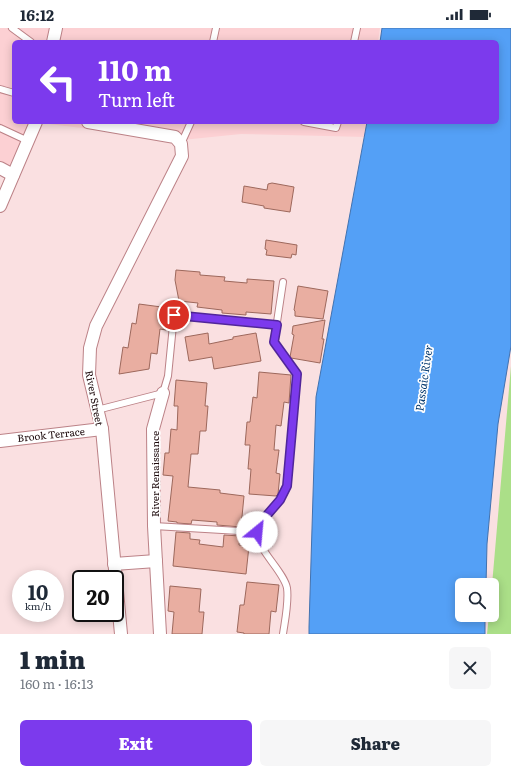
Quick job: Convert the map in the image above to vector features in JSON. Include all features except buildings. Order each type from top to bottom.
[{"type":"street","points":[[53,40],[56,28]]},
{"type":"street","points":[[0,206],[35,124]]},
{"type":"street","points":[[98,124],[178,140]]},
{"type":"street","name":"River Street","points":[[120,634],[102,428],[89,375],[90,348],[96,326],[182,156],[178,140]]},
{"type":"street","points":[[0,168],[13,175]]},
{"type":"street","name":"River Renaissance","points":[[160,634],[154,526],[153,429],[163,393]]},
{"type":"street","name":"Brook Terrace","points":[[0,441],[102,428]]},
{"type":"street","points":[[114,564],[156,561]]},
{"type":"lane","points":[[12,28],[19,30],[29,40]]},
{"type":"lane","points":[[213,40],[216,28]]},
{"type":"lane","points":[[354,40],[357,28]]},
{"type":"lane","points":[[0,89],[12,92]]},
{"type":"lane","points":[[178,140],[189,124]]},
{"type":"lane","points":[[315,124],[336,128],[337,124]]},
{"type":"lane","points":[[0,128],[28,141]]},
{"type":"lane","points":[[283,282],[274,342],[297,374],[287,486],[280,500],[261,522],[257,532],[264,551],[278,570],[287,587],[283,634]]},
{"type":"lane","name":"River Renaissance","points":[[163,393],[168,376],[174,315],[277,325]]},
{"type":"lane","points":[[97,410],[163,393]]},
{"type":"lane","points":[[154,526],[257,532]]},
{"type":"shaded area","points":[[0,28],[380,28],[378,40],[12,40],[12,124],[31,124],[9,179],[0,174]]},
{"type":"shaded area","points":[[49,124],[368,124],[366,137],[241,134],[182,140]]},
{"type":"green space","points":[[511,366],[511,634],[487,634],[488,622],[499,622],[499,578],[493,578]]},
{"type":"water","name":"Passaic River","points":[[382,28],[511,28],[511,346],[498,424],[487,544],[486,578],[455,578],[455,622],[485,622],[485,634],[309,634],[316,397],[367,124],[499,124],[499,40],[380,40]]},
{"type":"route","points":[[174,315],[277,325],[274,342],[297,374],[287,486],[280,500],[261,522],[257,532]]}]
